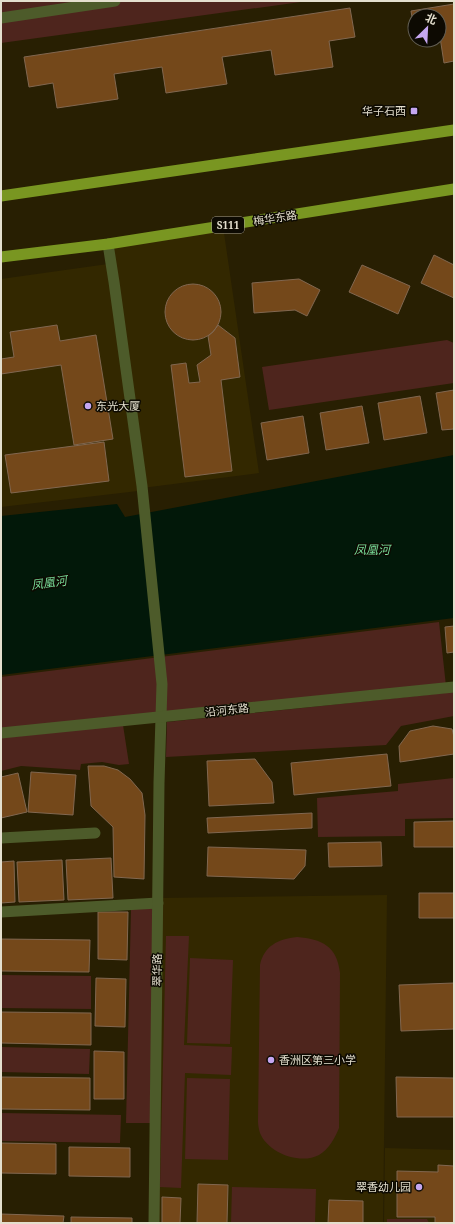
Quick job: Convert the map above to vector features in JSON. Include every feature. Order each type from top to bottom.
[{"type":"main road","points":[[1,196],[454,130]]},
{"type":"main road","name":"梅华东路","points":[[1,257],[108,244],[454,189]]},
{"type":"street","points":[[1,18],[115,1]]},
{"type":"street","name":"翠华路","points":[[108,244],[142,486],[162,684],[154,1223]]},
{"type":"street","name":"沿河东路","points":[[1,733],[454,687]]},
{"type":"street","points":[[1,838],[95,833]]},
{"type":"street","points":[[1,912],[158,903]]},
{"type":"shaded area","points":[[1,1],[308,1],[1,43]]},
{"type":"shaded area","points":[[223,226],[259,473],[142,488],[108,244]]},
{"type":"shaded area","points":[[108,264],[138,491],[1,507],[1,279]]},
{"type":"shaded area","points":[[447,340],[454,343],[454,383],[269,410],[262,367]]},
{"type":"shaded area","points":[[439,622],[446,686],[1,730],[1,677]]},
{"type":"shaded area","points":[[454,692],[454,716],[401,726],[386,745],[166,757],[167,722]]},
{"type":"shaded area","points":[[123,725],[129,764],[119,765],[102,762],[81,764],[80,770],[21,766],[1,771],[1,738]]},
{"type":"shaded area","points":[[454,778],[454,818],[405,819],[405,836],[318,837],[317,798],[398,791],[398,784]]},
{"type":"shaded area","name":"香洲区第三小学","points":[[387,895],[383,1223],[156,1223],[160,898]]},
{"type":"shaded area","points":[[154,907],[150,1123],[126,1123],[131,909]]},
{"type":"shaded area","points":[[166,936],[189,936],[184,1045],[232,1047],[231,1075],[185,1073],[181,1188],[160,1187]]},
{"type":"shaded area","points":[[297,937],[321,942],[332,950],[336,956],[340,973],[339,1128],[336,1136],[323,1153],[311,1158],[303,1159],[285,1155],[270,1146],[260,1133],[258,1121],[260,965],[268,948],[278,942]]},
{"type":"shaded area","points":[[190,958],[233,960],[230,1044],[187,1043]]},
{"type":"shaded area","points":[[1,975],[91,976],[91,1009],[1,1008]]},
{"type":"shaded area","points":[[1,1047],[90,1049],[89,1074],[1,1072]]},
{"type":"shaded area","points":[[187,1078],[230,1079],[228,1160],[185,1159]]},
{"type":"shaded area","points":[[1,1113],[121,1115],[120,1143],[1,1141]]},
{"type":"shaded area","name":"翠香幼儿园","points":[[385,1148],[454,1150],[454,1223],[384,1223]]},
{"type":"shaded area","points":[[232,1187],[316,1189],[315,1223],[231,1223]]},
{"type":"shaded area","points":[[387,1219],[427,1219],[429,1223],[387,1223]]},
{"type":"water","name":"凤凰河","points":[[454,455],[454,618],[1,675],[1,516],[117,504],[125,517]]},
{"type":"building","points":[[454,4],[454,61],[444,63],[442,48],[447,48],[447,8],[429,8]]},
{"type":"building","points":[[350,8],[355,37],[329,41],[333,67],[275,75],[271,50],[222,57],[227,84],[166,93],[162,67],[114,74],[118,99],[57,108],[53,83],[29,87],[24,57]]},
{"type":"building","points":[[434,255],[454,265],[454,298],[421,283]]},
{"type":"building","points":[[362,265],[410,286],[398,314],[349,292]]},
{"type":"building","points":[[299,279],[320,290],[307,316],[295,310],[254,313],[252,283]]},
{"type":"building","points":[[187,284],[199,284],[213,292],[221,306],[219,323],[213,332],[199,340],[187,340],[177,335],[170,328],[165,318],[165,306],[170,296],[177,289]]},
{"type":"building","name":"东光大厦","points":[[57,325],[60,341],[96,335],[113,439],[74,445],[61,365],[1,374],[1,359],[14,357],[10,332]]},
{"type":"building","points":[[218,325],[235,338],[240,377],[221,380],[232,471],[185,477],[171,365],[186,363],[189,383],[200,382],[197,365],[211,355],[208,336]]},
{"type":"building","points":[[454,390],[454,429],[442,430],[436,393]]},
{"type":"building","points":[[420,396],[427,433],[384,440],[378,403]]},
{"type":"building","points":[[362,406],[369,443],[326,450],[320,413]]},
{"type":"building","points":[[303,416],[309,453],[267,460],[261,423]]},
{"type":"building","name":"东光大厦","points":[[104,442],[109,481],[11,493],[5,455]]},
{"type":"building","points":[[454,626],[454,652],[447,653],[445,627]]},
{"type":"building","points":[[433,726],[452,729],[454,737],[454,754],[400,762],[399,746],[410,731]]},
{"type":"building","points":[[387,754],[391,786],[294,795],[291,763]]},
{"type":"building","points":[[255,759],[272,782],[274,803],[209,806],[207,761]]},
{"type":"building","points":[[88,766],[104,766],[118,770],[130,779],[142,793],[145,815],[144,879],[114,877],[113,827],[91,806]]},
{"type":"building","points":[[31,772],[76,775],[73,815],[28,812]]},
{"type":"building","points":[[18,773],[27,812],[1,818],[1,777]]},
{"type":"building","points":[[312,813],[312,828],[208,833],[207,818]]},
{"type":"building","points":[[454,821],[454,847],[414,847],[414,822]]},
{"type":"building","points":[[381,842],[382,866],[329,867],[328,843]]},
{"type":"building","points":[[208,847],[306,850],[305,866],[294,879],[207,876]]},
{"type":"building","points":[[111,858],[113,898],[68,900],[66,860]]},
{"type":"building","points":[[62,860],[64,900],[19,902],[17,862]]},
{"type":"building","points":[[14,861],[15,902],[1,903],[1,862]]},
{"type":"building","points":[[419,893],[454,893],[454,918],[419,918]]},
{"type":"building","points":[[98,912],[128,912],[127,960],[98,959]]},
{"type":"building","points":[[1,939],[90,940],[89,972],[1,971]]},
{"type":"building","points":[[96,978],[126,979],[125,1027],[95,1026]]},
{"type":"building","points":[[454,983],[454,1029],[401,1031],[399,985]]},
{"type":"building","points":[[1,1012],[91,1013],[91,1045],[1,1043]]},
{"type":"building","points":[[94,1051],[124,1052],[124,1099],[94,1099]]},
{"type":"building","points":[[1,1077],[90,1078],[90,1110],[1,1109]]},
{"type":"building","points":[[396,1077],[454,1078],[454,1117],[397,1117]]},
{"type":"building","points":[[1,1143],[56,1144],[56,1174],[1,1173]]},
{"type":"building","points":[[69,1147],[130,1148],[130,1177],[69,1176]]},
{"type":"building","points":[[438,1165],[454,1166],[454,1223],[435,1223],[435,1217],[397,1217],[397,1171],[438,1172]]},
{"type":"building","points":[[198,1184],[228,1185],[227,1223],[197,1223]]},
{"type":"building","points":[[162,1197],[181,1198],[180,1223],[162,1223]]},
{"type":"building","points":[[329,1200],[363,1201],[363,1223],[328,1223]]},
{"type":"building","points":[[1,1214],[64,1216],[63,1223],[1,1223]]},
{"type":"building","points":[[71,1217],[132,1218],[132,1223],[71,1223]]},
{"type":"place","name":"华子石西","points":[[414,111]]},
{"type":"place","name":"东光大厦","points":[[88,406]]},
{"type":"place","name":"香洲区第三小学","points":[[271,1060]]},
{"type":"place","name":"翠香幼儿园","points":[[419,1187]]}]
